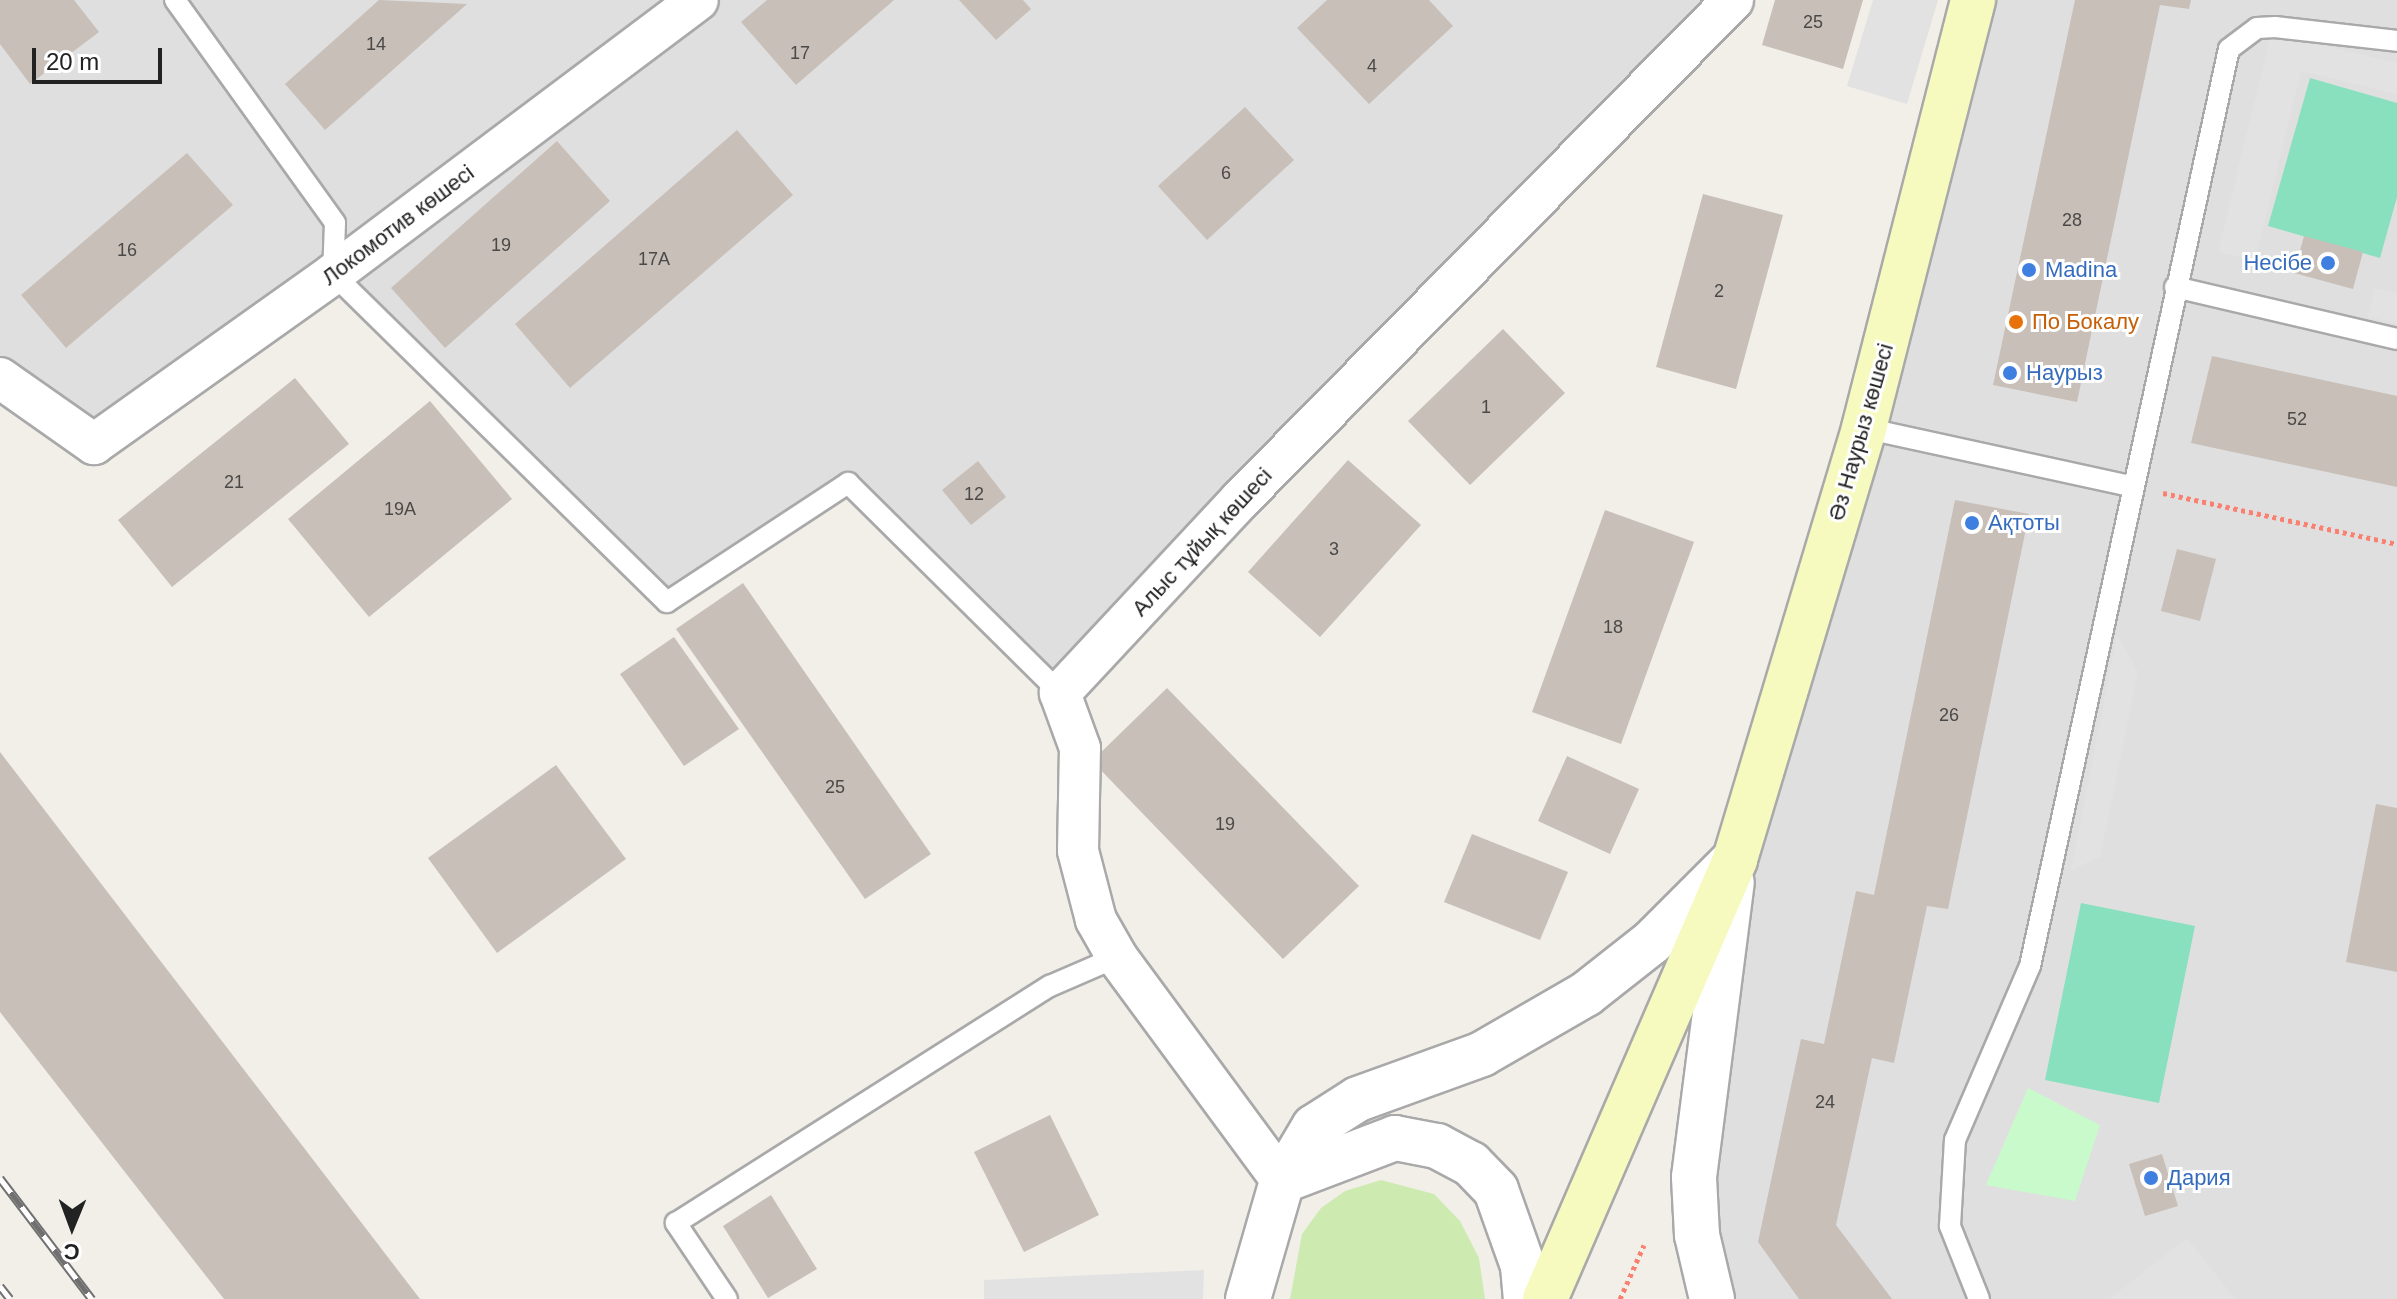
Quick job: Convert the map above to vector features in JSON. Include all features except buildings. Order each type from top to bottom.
[{"type":"main road","name":"Әз Наурыз көшесі","points":[[1545,1299],[1735,859],[1864,428],[1973,0]]},
{"type":"street","name":"Локомотив көшесі","points":[[0,378],[94,444],[333,274],[698,0]]},
{"type":"street","name":"Алыс тұйық көшесі","points":[[1060,693],[1240,500],[1733,0]]},
{"type":"street","points":[[1060,693],[1080,748],[1078,851],[1096,920],[1117,957],[1282,1181]]},
{"type":"street","points":[[1248,1299],[1282,1181],[1314,1127],[1358,1099],[1482,1054],[1586,994],[1652,942],[1735,859]]},
{"type":"street","points":[[1712,1299],[1697,1235],[1694,1177],[1735,859]]},
{"type":"street","points":[[1282,1181],[1395,1138],[1437,1146],[1471,1164],[1496,1190],[1523,1266],[1526,1299]]},
{"type":"lane","points":[[175,0],[335,223],[333,274],[667,602],[848,483],[1060,693]]},
{"type":"lane","points":[[1979,1299],[1950,1226],[1955,1140],[2030,966],[2131,486],[2229,49],[2257,28],[2275,27],[2397,41]]},
{"type":"lane","points":[[2175,287],[2397,339]]},
{"type":"lane","points":[[1864,428],[2131,486]]},
{"type":"lane","points":[[727,1299],[676,1223],[1050,986],[1117,957]]},
{"type":"path","points":[[2131,486],[2397,544]]},
{"type":"path","points":[[1620,1299],[1644,1245]]},
{"type":"shaded area","points":[[0,0],[1733,0],[1060,693],[848,484],[667,602],[334,274],[94,444],[0,378]]},
{"type":"shaded area","points":[[1873,0],[1938,0],[1907,104],[1847,86]]},
{"type":"shaded area","points":[[1973,0],[2397,0],[2397,1299],[1712,1299],[1697,1235],[1735,859]]},
{"type":"shaded area","points":[[2271,33],[2397,63],[2397,94],[2301,71],[2255,261],[2218,252]]},
{"type":"shaded area","points":[[2375,288],[2397,293],[2397,323],[2368,317]]},
{"type":"shaded area","points":[[2117,635],[2138,672],[2100,857],[2071,870]]},
{"type":"shaded area","points":[[2187,1238],[2235,1299],[2109,1299]]},
{"type":"shaded area","points":[[1204,1270],[1203,1299],[984,1299],[984,1280]]},
{"type":"green space","points":[[2310,78],[2397,103],[2397,197],[2380,258],[2268,226]]},
{"type":"green space","points":[[2081,903],[2195,926],[2159,1103],[2045,1080]]},
{"type":"green space","points":[[2028,1088],[2100,1125],[2075,1201],[1986,1185]]},
{"type":"green space","points":[[1381,1180],[1434,1194],[1460,1221],[1479,1258],[1485,1299],[1290,1299],[1302,1234],[1321,1208],[1345,1191]]},
{"type":"railway","points":[[0,1178],[92,1299]]},
{"type":"railway","points":[[0,1286],[10,1299]]},
{"type":"place","name":"Несібе","points":[[2328,263]]},
{"type":"place","name":"Madina","points":[[2029,270]]},
{"type":"place","name":"По Бокалу","points":[[2016,322]]},
{"type":"place","name":"Наурыз","points":[[2010,373]]},
{"type":"place","name":"Ақтоты","points":[[1972,523]]},
{"type":"place","name":"Дария","points":[[2151,1178]]}]
